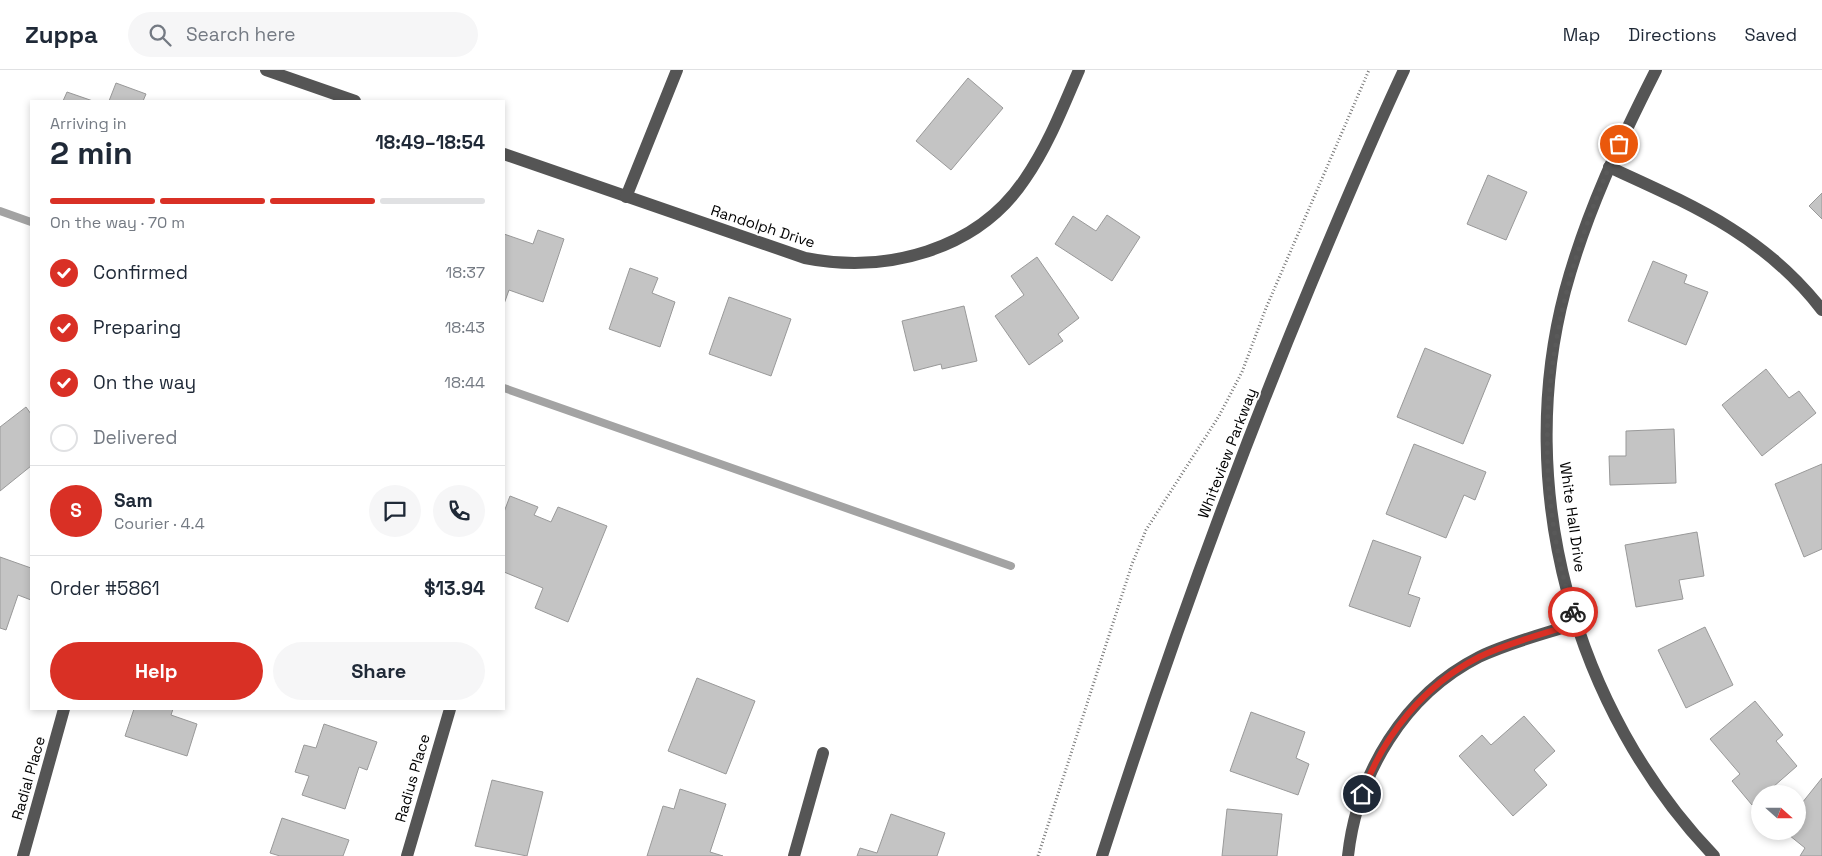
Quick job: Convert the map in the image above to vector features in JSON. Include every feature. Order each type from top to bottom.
[{"type":"street","points":[[626,197],[677,70]]},
{"type":"street","name":"Randolph Drive","points":[[505,154],[780,251],[828,263],[873,264],[922,254],[946,244],[978,225],[1006,202],[1018,188],[1048,140],[1079,70]]},
{"type":"street","name":"Whiteview Parkway","points":[[1102,856],[1164,669],[1253,427],[1354,181],[1404,70]]},
{"type":"street","name":"White Hall Drive","points":[[1656,70],[1609,167],[1581,240],[1565,292],[1554,346],[1549,392],[1548,447],[1552,506],[1561,563],[1577,623],[1610,707],[1635,755],[1681,818],[1714,856]]},
{"type":"street","points":[[274,71],[352,100]]},
{"type":"street","points":[[1609,167],[1697,208],[1748,238],[1790,273],[1822,310]]},
{"type":"street","points":[[1348,856],[1353,820],[1366,784],[1385,746],[1413,707],[1445,679],[1480,657],[1577,623]]},
{"type":"street","name":"Radial Place","points":[[23,856],[64,710]]},
{"type":"street","name":"Radius Place","points":[[407,856],[450,710]]},
{"type":"street","points":[[794,856],[823,753]]},
{"type":"path","points":[[1038,856],[1132,564],[1146,530],[1214,424],[1242,372],[1266,308],[1369,70]]},
{"type":"building","points":[[968,78],[1003,108],[951,170],[916,141]]},
{"type":"building","points":[[116,83],[146,94],[143,100],[109,100]]},
{"type":"building","points":[[67,92],[90,100],[63,100]]},
{"type":"building","points":[[1488,175],[1527,192],[1506,240],[1467,224]]},
{"type":"building","points":[[1822,193],[1822,219],[1809,206]]},
{"type":"building","points":[[1107,215],[1140,237],[1112,281],[1055,244],[1073,216],[1096,231]]},
{"type":"building","points":[[538,230],[564,239],[543,302],[509,290],[505,301],[505,234],[533,244]]},
{"type":"building","points":[[1037,257],[1079,318],[1058,334],[1063,341],[1029,365],[995,316],[1024,295],[1011,276]]},
{"type":"building","points":[[1653,261],[1687,275],[1684,283],[1708,292],[1686,345],[1628,321]]},
{"type":"building","points":[[630,268],[658,278],[652,293],[675,302],[660,347],[609,329]]},
{"type":"building","points":[[729,297],[791,319],[771,376],[709,354]]},
{"type":"building","points":[[964,306],[977,361],[942,369],[941,364],[914,371],[902,321]]},
{"type":"building","points":[[1425,348],[1491,375],[1463,444],[1397,417]]},
{"type":"building","points":[[1766,369],[1789,398],[1799,391],[1816,413],[1762,456],[1722,405]]},
{"type":"building","points":[[26,407],[30,413],[30,467],[0,491],[0,427]]},
{"type":"building","points":[[1674,429],[1676,483],[1610,485],[1609,456],[1626,456],[1626,431]]},
{"type":"building","points":[[1414,444],[1486,472],[1475,500],[1464,495],[1446,538],[1386,514]]},
{"type":"building","points":[[1822,464],[1822,549],[1804,557],[1775,484]]},
{"type":"building","points":[[510,496],[538,507],[534,515],[551,522],[558,507],[607,526],[568,622],[535,608],[543,588],[505,572],[505,509]]},
{"type":"building","points":[[1697,532],[1704,576],[1679,580],[1683,599],[1636,607],[1625,545]]},
{"type":"building","points":[[1373,540],[1421,557],[1408,594],[1420,598],[1410,627],[1349,606]]},
{"type":"building","points":[[0,557],[30,568],[30,600],[18,595],[6,630],[0,628]]},
{"type":"building","points":[[1705,627],[1733,685],[1686,708],[1658,650]]},
{"type":"building","points":[[697,678],[755,701],[726,774],[668,751]]},
{"type":"building","points":[[1755,701],[1783,735],[1776,741],[1797,766],[1775,785],[1751,785],[1751,804],[1732,781],[1740,774],[1710,739]]},
{"type":"building","points":[[134,710],[173,710],[171,715],[197,724],[187,756],[125,736]]},
{"type":"building","points":[[1251,712],[1305,732],[1296,758],[1309,764],[1298,795],[1230,771]]},
{"type":"building","points":[[1524,716],[1555,751],[1534,770],[1547,785],[1513,816],[1459,756],[1482,735],[1491,745]]},
{"type":"building","points":[[324,724],[377,742],[367,770],[359,767],[345,809],[302,795],[309,776],[295,772],[304,745],[316,748]]},
{"type":"building","points":[[1822,778],[1822,856],[1800,856],[1805,848],[1795,840],[1806,840],[1806,798]]},
{"type":"building","points":[[492,780],[543,792],[527,856],[475,846]]},
{"type":"building","points":[[680,789],[726,804],[710,852],[723,856],[647,856],[663,806],[674,809]]},
{"type":"building","points":[[1227,809],[1282,814],[1277,856],[1222,856]]},
{"type":"building","points":[[891,814],[945,833],[937,856],[857,856],[860,848],[877,853]]},
{"type":"building","points":[[282,818],[349,840],[343,856],[280,856],[270,853]]},
{"type":"waterway","points":[[0,211],[30,222]]},
{"type":"waterway","points":[[505,388],[1011,566]]},
{"type":"way so far","points":[[1573,612],[1561,563],[1549,478],[1548,447],[1551,373],[1554,346],[1572,267],[1591,211],[1619,144]]},
{"type":"route","points":[[1362,794],[1385,746],[1398,726],[1413,707],[1429,692],[1462,666],[1480,657],[1498,649],[1577,623],[1573,612]]}]
